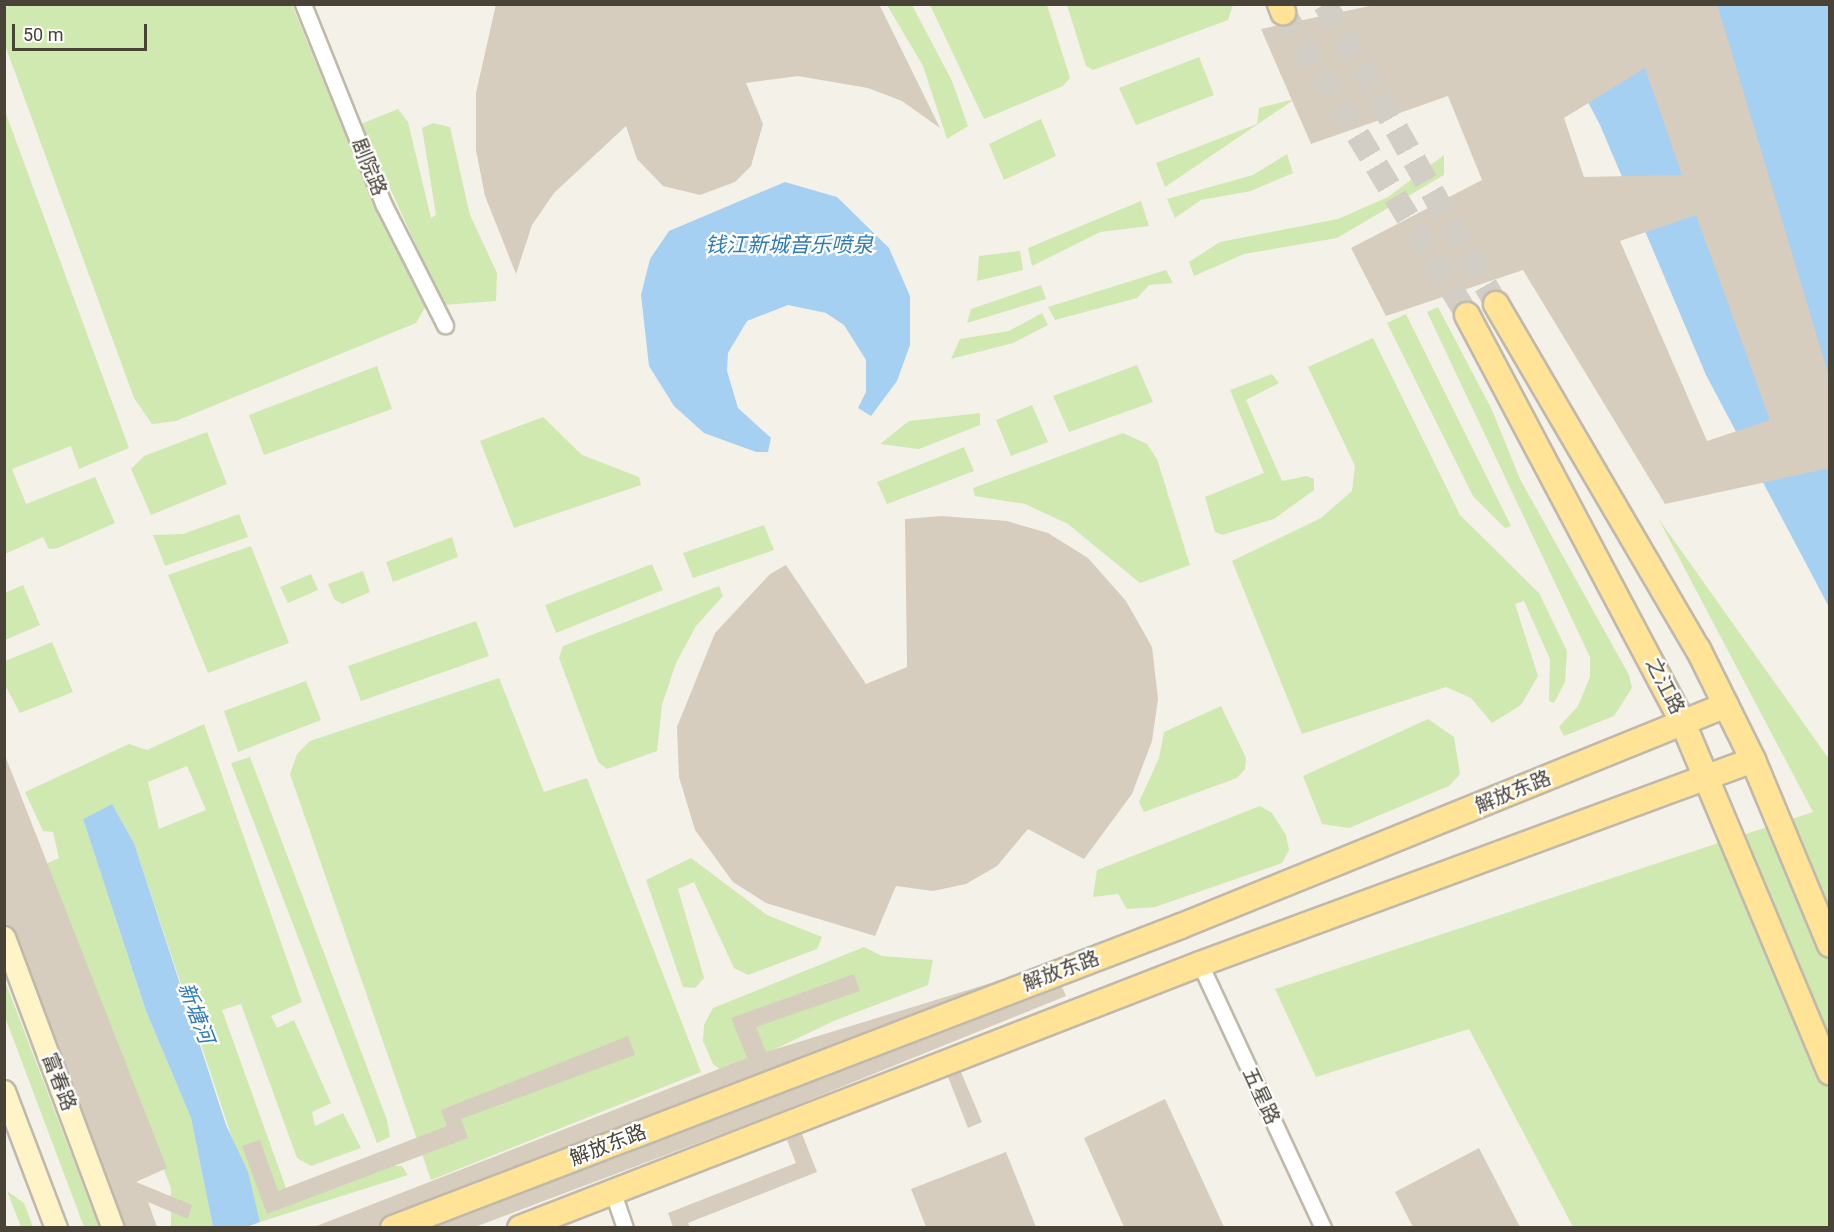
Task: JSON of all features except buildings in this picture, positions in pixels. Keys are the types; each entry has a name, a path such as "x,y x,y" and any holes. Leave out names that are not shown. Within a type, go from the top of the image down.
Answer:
{"main road":[{"path":"1496,304 1726,705 1754,760 1830,945"},
{"name":"之江路","path":"1467,315 1683,723 1830,1072"},
{"name":"解放东路","path":"393,1227 1181,926 1726,705"},
{"path":"520,1227 1200,964 1706,775 1754,760"},
{"name":"富春路","path":"4,936 113,1227"},
{"path":"4,1090 56,1227"}],"street":[{"name":"剧院路","path":"303,4 384,205 445,325"},
{"name":"五星路","path":"1200,964 1323,1227"},
{"path":"612,1190 625,1227"}],"green space":[{"path":"14,4 292,5 376,208 431,297 416,323 176,421 152,424 134,398 5,45 4,8"},
{"path":"887,5 912,5 952,81 968,126 947,139 923,66"},
{"path":"930,5 1047,5 1070,78 1063,86 984,119"},
{"path":"1067,5 1233,5 1228,20 1093,70 1086,66"},
{"path":"1199,57 1214,95 1136,125 1119,88"},
{"path":"1295,99 1165,187 1156,163 1257,124 1259,108"},
{"path":"398,109 408,122 431,218 436,215 422,128 433,123 450,127 470,215 497,273 496,301 443,305 361,124"},
{"path":"5,111 129,448 79,469 71,446 12,469 26,504 95,477 115,523 58,548 49,549 43,537 5,554"},
{"path":"1041,119 1056,156 1004,180 989,144"},
{"path":"1287,154 1293,173 1251,191 1201,200 1175,218 1167,199 1253,175"},
{"path":"1444,155 1444,175 1337,238 1244,254 1194,276 1189,262 1220,242 1338,219 1388,197"},
{"path":"1141,201 1149,226 1100,232 1032,266 1028,248"},
{"path":"1020,251 1023,270 977,281 979,256"},
{"path":"1166,270 1173,283 1149,285 1137,298 1055,320 1048,307"},
{"path":"1041,285 1046,299 967,323 971,309"},
{"path":"1438,307 1492,410 1520,479 1629,675 1632,688 1614,716 1564,736 1559,727 1578,706 1590,677 1590,657 1427,312"},
{"path":"1042,313 1048,325 1013,343 951,359 960,339 1009,331"},
{"path":"1406,314 1511,526 1505,528 1473,496 1387,323"},
{"path":"1373,338 1460,515 1539,593 1567,651 1565,682 1554,703 1549,701 1550,659 1524,601 1515,604 1538,676 1521,705 1492,723 1471,698 1446,687 1302,734 1232,561 1321,518 1352,491 1355,466 1308,367"},
{"path":"1137,365 1153,402 1069,432 1053,396"},
{"path":"377,366 392,409 264,455 249,415"},
{"path":"1272,374 1279,383 1246,400 1282,481 1307,476 1314,479 1314,490 1274,519 1222,535 1215,532 1205,497 1264,473 1230,390"},
{"path":"1032,405 1048,442 1011,456 996,420"},
{"path":"980,413 980,425 919,449 880,444 909,421"},
{"path":"543,417 582,455 639,477 641,485 514,528 480,441"},
{"path":"207,432 227,484 151,515 131,469 144,456"},
{"path":"1123,433 1147,444 1157,459 1190,565 1140,583 1068,524 1025,504 975,496 973,488"},
{"path":"964,447 974,471 887,504 877,482"},
{"path":"239,514 248,537 165,566 153,535 183,534"},
{"path":"1658,518 1829,759 1829,1227 1573,1227 1469,1029 1316,1077 1275,989 1813,812"},
{"path":"764,525 774,550 693,578 683,553"},
{"path":"452,537 458,557 393,582 386,562"},
{"path":"251,546 289,643 208,673 168,575"},
{"path":"652,564 663,590 556,633 545,605"},
{"path":"363,571 370,592 342,604 334,599 328,584"},
{"path":"311,574 318,590 288,603 280,587"},
{"path":"23,585 40,625 5,640 5,593"},
{"path":"719,586 723,596 696,626 676,663 662,705 657,751 607,769 598,762 559,658 563,646"},
{"path":"476,621 489,656 361,701 348,666"},
{"path":"52,642 73,692 20,713 5,685 5,661"},
{"path":"499,678 544,792 587,778 701,1072 431,1180 290,774 297,754 310,741"},
{"path":"306,681 321,720 238,752 224,711"},
{"path":"1221,706 1246,758 1245,769 1237,778 1144,812 1139,802 1159,758 1164,732"},
{"path":"1428,719 1454,737 1460,774 1449,786 1349,828 1322,824 1303,776"},
{"path":"204,724 302,1002 271,1016 277,1028 294,1020 331,1103 312,1112 315,1126 343,1113 361,1148 311,1166 297,1158 241,1004 222,1010 291,1202 391,1166 402,1166 408,1175 260,1222 134,843 112,804 83,819 146,1011 191,1118 213,1227 171,1227 171,1188 150,1134 32,870 59,858 53,832 43,831 25,792 129,744 147,750","holes":["187,766 206,810 159,829 148,782"]},
{"path":"250,757 387,1120 390,1137 377,1143 231,763"},
{"path":"1260,806 1272,813 1286,835 1289,850 1282,863 1155,907 1127,909 1118,894 1093,897 1097,870"},
{"path":"691,858 767,915 822,937 817,949 748,975 734,968 694,882 678,889 704,978 695,988 683,987 646,880"},
{"path":"864,947 882,956 933,960 928,985 836,1020 725,1073 713,1064 703,1041 704,1025 713,1008"},
{"path":"5,981 99,1227 84,1227 5,1017"},
{"path":"7,1191 24,1203 33,1227 21,1227"}],"water":[{"path":"1537,5 1829,5 1829,607 1706,375 1600,125"},
{"name":"钱江新城音乐喷泉","path":"785,182 837,197 889,248 910,296 910,345 897,381 871,416 858,408 866,392 866,360 844,325 826,313 788,305 747,321 728,353 727,371 738,408 771,438 768,452 756,452 704,433 674,406 649,366 641,295 650,259 669,231"},
{"path":"112,804 134,843 226,1125 248,1172 260,1222 247,1227 213,1227 191,1118 146,1011 83,819"}],"tunnel":[{"path":"1325,4 1496,304"},
{"path":"1283,12 1467,315"}],"water label":[{"name":"新塘河","path":"196,1013"}]}
